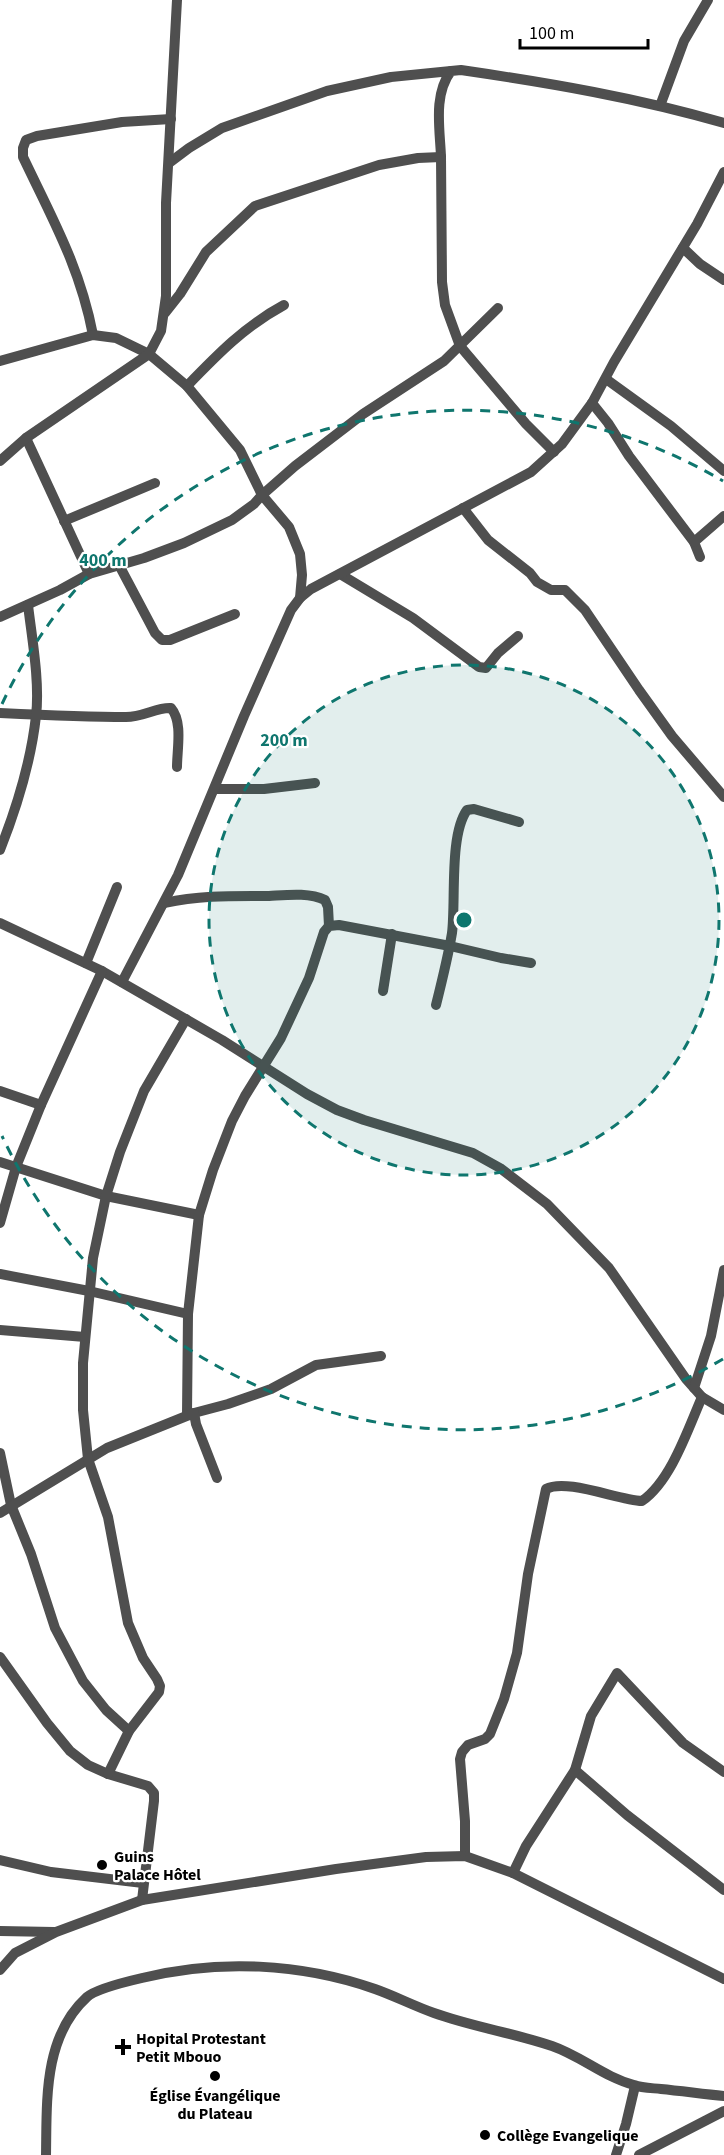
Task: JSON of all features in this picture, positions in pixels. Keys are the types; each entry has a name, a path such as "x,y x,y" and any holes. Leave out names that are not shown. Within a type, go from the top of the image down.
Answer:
{"street":[{"path":"0,461 26,438 149,354 161,331 165,313 166,203 177,0"},
{"path":"660,106 684,41 708,0"},
{"path":"169,163 222,128 327,91 392,76 461,70 544,82 660,106 724,123"},
{"path":"451,71 443,82 439,110 440,244 445,305 460,346 519,416 554,452"},
{"path":"93,335 87,303 75,267 24,157 23,148 26,140 37,136 122,122 171,119"},
{"path":"165,313 180,294 206,252 255,206 379,165 418,158 441,157"},
{"path":"122,982 165,903 291,610 311,589 531,472 554,452 592,403 638,321 683,248 724,172"},
{"path":"683,248 700,264 724,280"},
{"path":"187,386 223,348 250,325 284,305"},
{"path":"0,617 89,574 184,543 232,520 363,414 444,361 498,308"},
{"path":"0,361 93,335 116,338 149,354 187,386 240,450 262,495 289,527 300,554 302,575 300,598"},
{"path":"606,379 671,426 724,471"},
{"path":"592,403 694,543 700,557"},
{"path":"26,438 89,574"},
{"path":"64,521 155,483"},
{"path":"463,508 488,540 530,573 537,582 551,590 565,590 585,610 652,708 724,797"},
{"path":"694,543 724,516"},
{"path":"119,565 155,633 162,639 170,640 235,614"},
{"path":"340,574 414,618 479,668 486,668 498,653 518,636"},
{"path":"0,850 19,795 37,714 35,663 28,605"},
{"path":"0,713 128,717 149,714 165,707 171,708 176,714 178,725 177,767"},
{"path":"214,789 264,789 315,783"},
{"path":"436,1005 450,946 454,866 462,817 467,810 474,809 519,822"},
{"path":"86,963 117,887"},
{"path":"165,903 218,895 297,895 319,897 325,900 328,907 329,926 324,932 309,978 281,1038 232,1121 213,1170 200,1215 188,1314 191,1413 217,1479"},
{"path":"0,923 122,982 337,1110 473,1153 508,1173 554,1210 609,1268 686,1379 702,1397 724,1410"},
{"path":"329,926 392,934 469,952 531,963"},
{"path":"383,991 392,934"},
{"path":"0,1223 16,1167 41,1105 102,971"},
{"path":"108,1774 129,1731 159,1692 160,1686 143,1658 128,1623 108,1517 88,1459 83,1410 89,1291 93,1258 106,1196 120,1152 144,1091 186,1019"},
{"path":"0,1091 41,1105"},
{"path":"0,1162 106,1196 200,1215"},
{"path":"694,1388 711,1336 724,1270"},
{"path":"0,1274 89,1291 188,1314"},
{"path":"0,1330 85,1337"},
{"path":"0,1513 88,1459 137,1435 191,1413 271,1389 316,1365 381,1356"},
{"path":"465,1856 465,1821 460,1760 462,1752 468,1745 485,1739 490,1734 513,1673 528,1574 546,1489 552,1485 567,1486 642,1501 651,1495 678,1454 702,1397"},
{"path":"0,1454 11,1505 31,1554 55,1628 78,1672 106,1710 129,1731"},
{"path":"0,1657 47,1723 70,1750 88,1765 108,1774 148,1786 154,1793 142,1900"},
{"path":"513,1873 526,1846 574,1770 591,1716 616,1673 683,1743 724,1772"},
{"path":"574,1770 672,1851 724,1890"},
{"path":"0,1970 15,1953 56,1932 142,1900 336,1869 426,1857 465,1856 513,1873 724,1979"},
{"path":"0,1860 51,1872 143,1883"},
{"path":"0,1930 56,1932"},
{"path":"46,2155 51,2058 69,2019 88,1996 132,1980 201,1968 263,1966 330,1977 375,1989 434,2013 552,2046 582,2059 609,2076 635,2086 724,2096"},
{"path":"616,2155 635,2086"},
{"path":"639,2155 724,2110"}],"place":[{"name":"Guins Palace Hôtel","path":"102,1865"},
{"name":"Hopital Protestant Petit Mbouo","path":"123,2047"},
{"name":"Église Évangélique du Plateau","path":"215,2076"},
{"name":"Collège Evangelique","path":"485,2135"}]}
